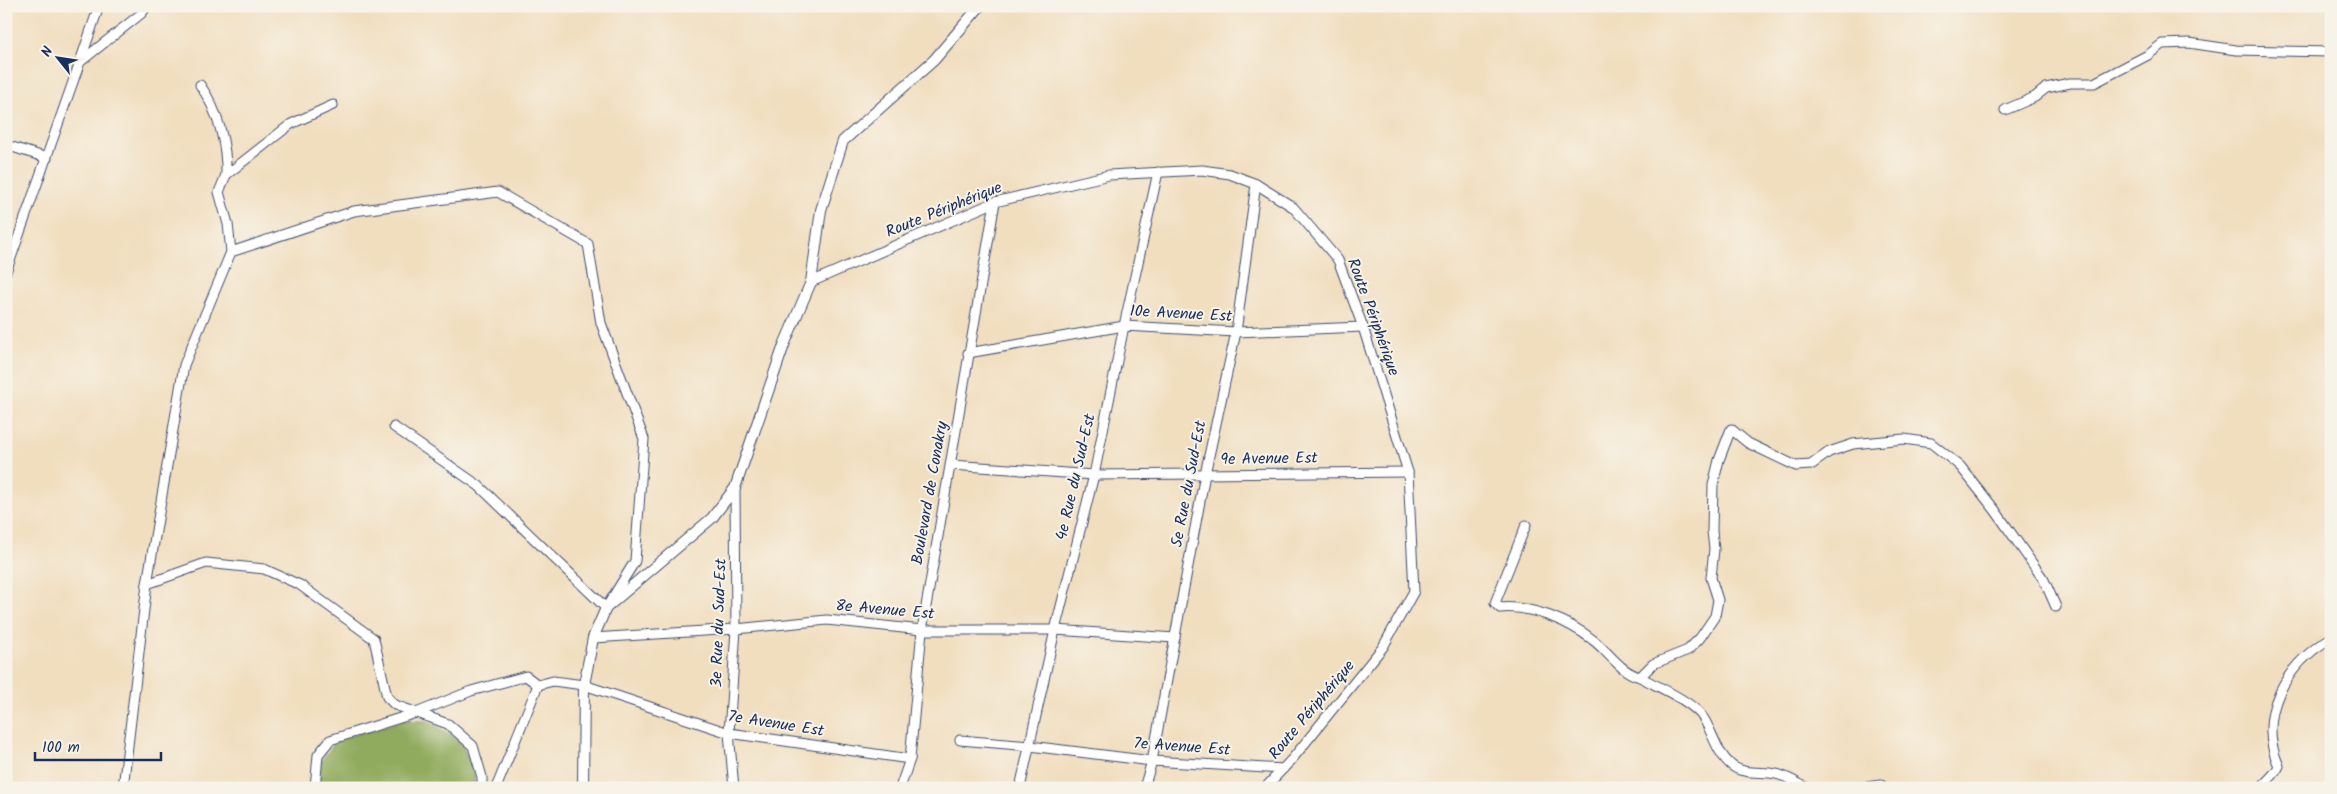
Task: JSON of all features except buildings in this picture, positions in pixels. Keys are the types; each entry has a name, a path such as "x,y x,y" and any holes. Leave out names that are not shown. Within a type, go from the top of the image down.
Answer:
{"street":[{"path":"6,272 99,6"},
{"path":"80,62 142,13 147,6"},
{"path":"606,608 712,518 735,488 784,345 811,282 821,210 843,142 934,60 980,6"},
{"path":"2005,110 2035,97 2046,88 2070,83 2094,83 2148,54 2162,44 2189,43 2236,50 2331,52"},
{"path":"123,788 147,584 184,365 232,252 228,224 219,192 226,175 224,140 205,92 200,85"},
{"path":"226,175 290,124 333,106"},
{"path":"6,145 47,158"},
{"name":"Route Périphérique","path":"811,282 995,202 1110,174 1202,170 1230,174 1256,184 1293,207 1338,260 1363,327 1408,472 1414,591 1383,647 1283,769 1265,788"},
{"name":"4e Rue du Sud-Est","path":"1020,788 1055,630 1094,475 1158,172"},
{"name":"5e Rue du Sud-Est","path":"1144,788 1152,761 1205,474 1236,332 1256,184"},
{"path":"232,252 354,211 498,192 588,244 601,323 644,439 635,560 606,608 593,638 584,686 583,788"},
{"name":"Boulevard de Conakry","path":"900,788 910,759 922,630 995,202"},
{"path":"6,247 13,255"},
{"name":"10e Avenue Est","path":"968,353 1124,326 1236,332 1363,327"},
{"path":"394,426 479,486 606,608"},
{"path":"1640,677 1653,664 1688,650 1700,638 1715,616 1718,600 1712,578 1714,549 1712,531 1713,484 1731,428 1748,443 1796,466 1812,465 1829,452 1853,444 1904,439 1931,443 1960,466 1995,510 2044,580 2056,607"},
{"name":"9e Avenue Est","path":"951,465 1094,475 1408,472"},
{"name":"3e Rue du Sud-Est","path":"734,788 729,733 736,629 735,488"},
{"path":"1526,525 1495,603 1500,608 1512,607 1538,612 1563,622 1594,640 1633,676 1640,677 1696,710 1704,720 1708,732 1722,754 1732,766 1748,772 1778,774 1807,788"},
{"path":"147,584 206,563 264,569 300,584 374,639 387,697 395,705 448,724 473,746 482,777 482,788"},
{"name":"8e Avenue Est","path":"593,638 736,629 827,620 922,630 1055,630 1175,638"},
{"path":"2261,788 2279,766 2274,756 2271,714 2276,695 2296,668 2331,638"},
{"path":"315,788 318,755 330,740 416,713 470,691 526,676 538,685 496,788"},
{"name":"7e Avenue Est","path":"538,685 554,681 584,686 729,733 910,759"},
{"name":"7e Avenue Est","path":"960,740 1030,746 1152,761 1283,769"},
{"path":"1860,788 1882,785"}],"green space":[{"path":"405,720 428,721 459,740 474,768 475,788 319,788 321,761 337,740"}]}
